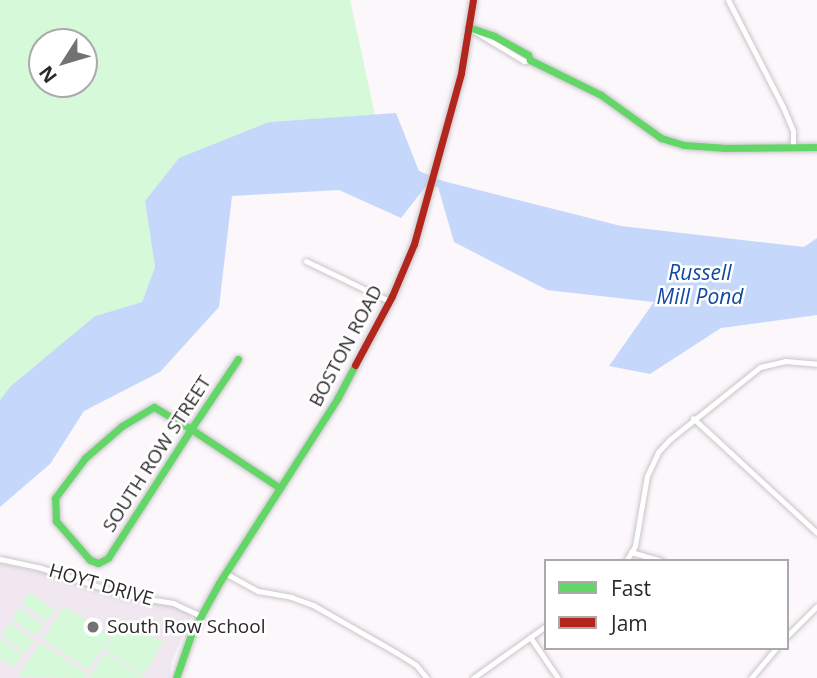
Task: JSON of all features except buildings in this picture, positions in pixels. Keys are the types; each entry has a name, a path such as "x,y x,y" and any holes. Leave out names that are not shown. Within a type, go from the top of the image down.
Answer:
{"street":[{"name":"BOSTON ROAD","path":"176,678 201,616 225,573 365,351 414,244 449,126 473,0"},
{"path":"729,0 783,107 793,131 793,148"},
{"path":"468,27 494,36 528,55 530,60 601,95 662,138 684,145 723,148 817,147"},
{"path":"306,261 389,301"},
{"name":"SOUTH ROW STREET","path":"191,429 161,410 147,409 85,458 55,498 56,521 61,531 90,560 99,562 108,558 238,359"},
{"path":"627,559 631,552 647,476 658,452 693,418 760,367 785,361 817,363"},
{"path":"693,418 817,533"},
{"path":"191,429 280,488"},
{"path":"631,552 655,559"},
{"name":"HOYT DRIVE","path":"0,559 38,567 112,591 173,603 201,616"},
{"path":"225,573 258,591 291,597 313,605 416,665 427,678"},
{"path":"789,634 817,606"},
{"path":"473,678 544,627"},
{"path":"530,637 558,678"},
{"path":"751,678 774,650"}],"shaded area":[{"name":"South Row School","path":"0,563 44,573 126,598 179,607 192,615 172,661 170,678 0,678"}],"green space":[{"path":"0,0 350,0 375,115 269,122 145,201 155,267 142,302 95,316 0,400"},
{"path":"30,592 55,610 47,622 22,603"},
{"path":"65,606 111,637 88,670 43,639"},
{"path":"20,608 44,625 36,636 12,619"},
{"path":"125,618 164,643 143,675 104,650"},
{"path":"10,623 34,641 25,653 1,635"},
{"path":"0,639 23,655 14,667 0,658"},
{"path":"40,643 88,674 85,678 18,677"},
{"path":"105,653 145,678 89,678"}],"water":[{"name":"Russell Mill Pond","path":"396,113 419,171 443,181 621,226 804,247 817,238 817,315 721,328 650,374 609,366 654,302 547,290 454,242 438,187 426,186 401,218 339,190 232,196 219,307 160,372 84,411 50,464 0,507 0,400 11,386 95,316 142,302 155,267 145,201 179,158 269,122"}],"traffic: fast":[{"path":"468,27 494,36 528,55 530,60 601,95 661,138 684,145 723,148 817,147"},
{"path":"238,359 191,429 108,558 98,563 90,560 56,521 55,498 85,458 122,426 154,407 191,429 280,488"},
{"path":"176,678 192,632 219,583 337,399 355,365"}],"traffic: jam":[{"path":"355,365 392,296 414,244 461,73 473,0"}],"place":[{"name":"South Row School","path":"93,627"}]}
